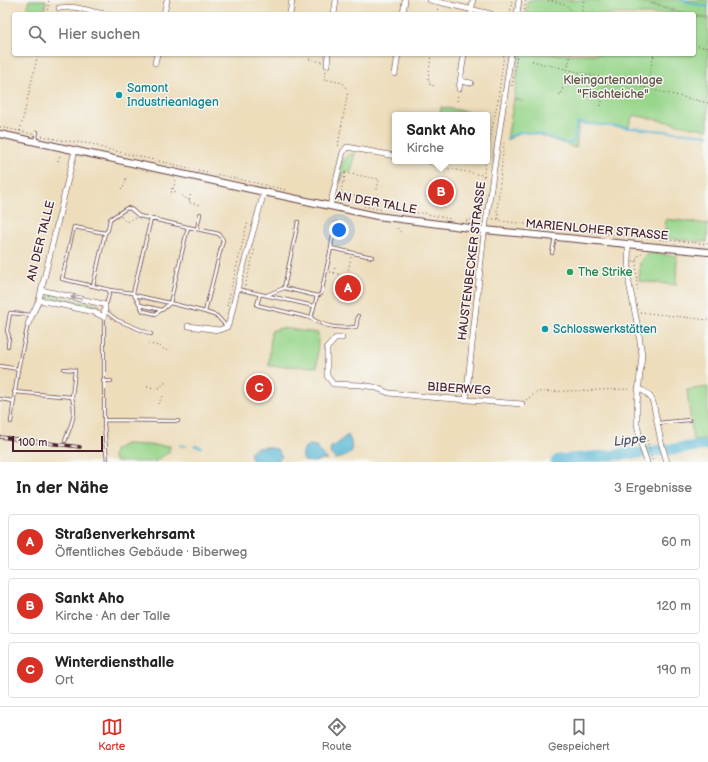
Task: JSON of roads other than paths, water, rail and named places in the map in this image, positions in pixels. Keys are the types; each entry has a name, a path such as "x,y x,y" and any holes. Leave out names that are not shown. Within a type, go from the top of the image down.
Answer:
{"street":[{"path":"164,12 167,0"},
{"path":"290,12 292,0"},
{"path":"334,12 336,0"},
{"path":"403,12 405,0"},
{"path":"430,0 471,12 473,0"},
{"path":"517,12 519,0"},
{"path":"59,8 70,6 97,12"},
{"path":"155,63 157,56"},
{"path":"327,64 328,56"},
{"path":"395,74 398,56"},
{"path":"459,89 464,56"},
{"name":"HAUSTENBECKER STRASSE","path":"466,400 485,230 511,56"},
{"path":"460,81 471,83"},
{"name":"AN DER TALLE","path":"0,134 378,216 485,230"},
{"path":"330,206 343,152 347,147 392,155"},
{"name":"AN DER TALLE","path":"28,324 39,300 75,150"},
{"path":"188,326 219,330 227,327 264,192"},
{"name":"MARIENLOHER STRASSE","path":"485,230 708,252"},
{"path":"628,244 629,283 636,313 642,355 638,389 637,424 646,460"},
{"name":"AN DER TALLE","path":"41,290 103,304 105,309"},
{"name":"AN DER TALLE","path":"39,300 94,312 104,317"},
{"path":"104,317 105,309"},
{"name":"BIBERWEG","path":"342,338 336,338 327,348 327,376 333,384 374,387 389,393 522,404"},
{"path":"638,389 643,390 650,396 653,402 667,462"}],"lane":[{"path":"35,142 37,133"},
{"path":"93,286 105,233 108,230 110,219 127,208 131,209 139,216 219,234 223,240 205,312"},
{"path":"197,229 200,214"},
{"path":"151,219 134,294 143,311 156,314 170,304 188,227"},
{"path":"284,288 298,222"},
{"path":"311,318 317,296 321,294 336,223"},
{"path":"105,233 74,227 62,279 134,294 205,312 217,316 227,327"},
{"path":"552,253 555,237"},
{"path":"331,248 372,257"},
{"path":"267,296 284,288 317,296"},
{"path":"237,289 314,306"},
{"path":"110,290 105,309 112,316 151,334"},
{"path":"260,294 257,305 311,318 318,323 344,329 356,327 358,316"},
{"path":"140,305 162,310"},
{"path":"8,346 9,336 7,331 10,313 32,315"},
{"path":"104,317 103,381 106,462"},
{"path":"11,422 14,392 28,324"},
{"path":"0,366 18,369"},
{"path":"64,369 75,370 72,397 74,404 74,417 65,441"},
{"path":"103,381 111,381"},
{"path":"14,392 72,397"},
{"path":"0,399 13,401"},
{"path":"104,420 178,421"},
{"path":"657,423 690,420"}],"water":[{"path":"348,435 351,441 352,451 340,458 335,459 330,453 331,447"},
{"path":"310,445 317,446 317,449 327,459 313,462 304,461 302,455 305,447"},
{"path":"266,447 277,449 282,457 279,460 272,461 252,460 250,452 256,448"}],"waterway":[{"path":"681,0 708,7"},
{"path":"507,138 521,132 539,134 568,144 574,141 577,123 708,135"},
{"path":"180,445 186,446"},
{"name":"Lippe","path":"556,462 558,460 708,445"},
{"path":"195,446 201,447"}],"railway":[{"path":"0,437 80,447"}],"place":[{"name":"Samont Industrieanlagen","path":"119,95"},
{"name":"Sankt Aho","path":"441,192"},
{"name":"The Strike","path":"570,272"},
{"name":"Straßenverkehrsamt","path":"348,288"},
{"name":"Schlosswerkstätten","path":"545,329"},
{"name":"Winterdiensthalle","path":"259,388"}],"park label":[{"name":"Kleingartenanlage \"Fischteiche\"","path":"613,87"}]}
